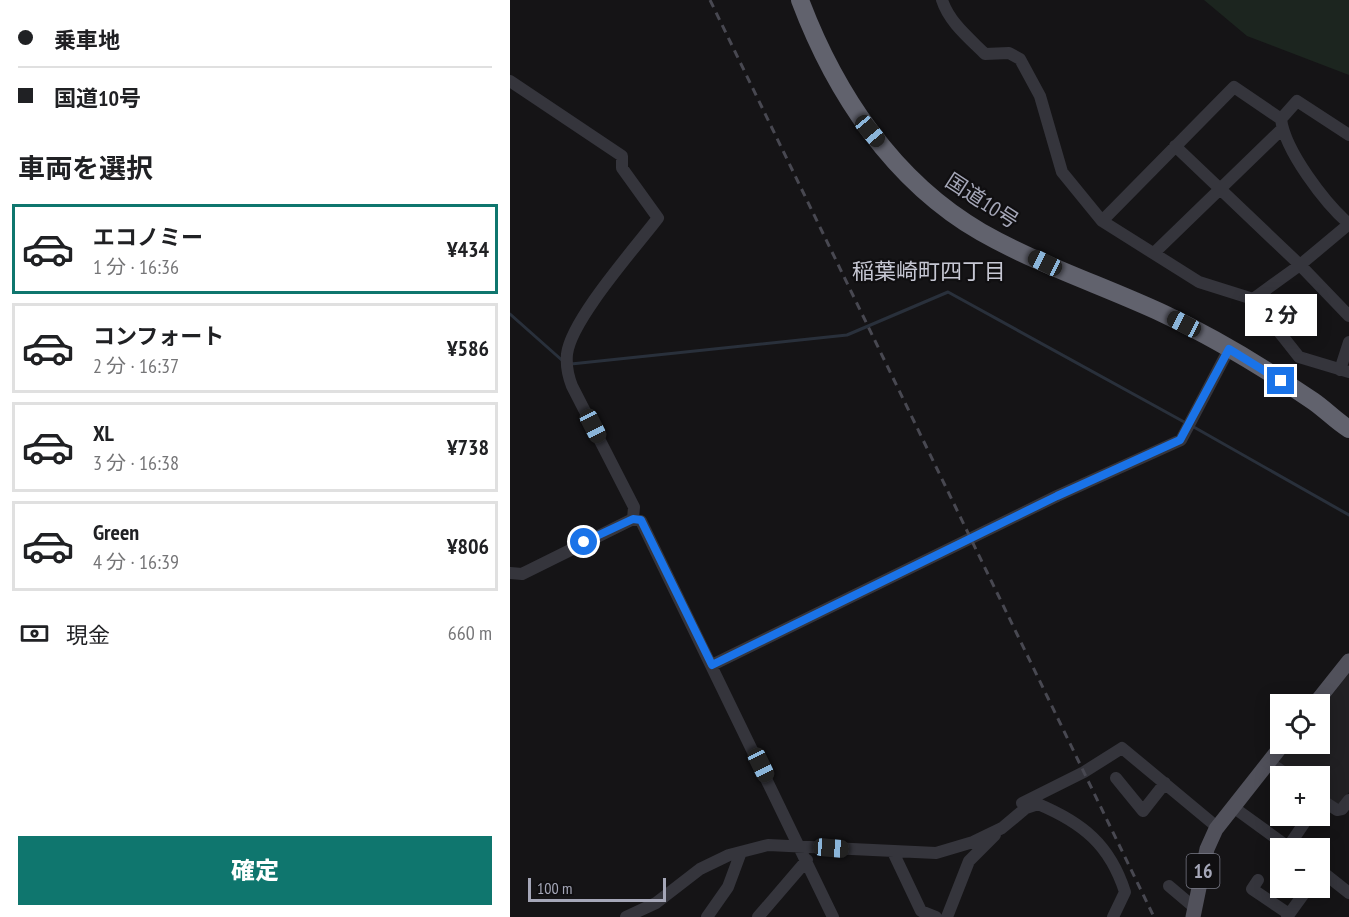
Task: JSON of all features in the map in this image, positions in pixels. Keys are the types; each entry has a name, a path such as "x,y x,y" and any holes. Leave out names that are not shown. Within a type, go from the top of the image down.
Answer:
{"highway":[{"name":"国道10号","path":"800,0 818,47 858,116 922,189 981,232 1045,263 1165,314 1229,349 1315,402 1349,429"},
{"name":"国道10号","path":"1315,402 1337,409 1349,416"}],"main road":[{"path":"1323,694 1348,664"},
{"name":"16","path":"1194,913 1207,849 1217,827 1275,754"}],"street":[{"path":"942,0 945,11 985,54 1009,53 1020,59 1040,96 1062,172 1102,221 1155,252 1199,282 1253,299 1299,357 1345,371 1349,342"},
{"path":"510,81 622,156 622,168 657,218 585,315 571,339 567,363 572,386 634,507 633,519"},
{"path":"1102,221 1234,87 1282,124 1302,168 1349,224 1300,265 1253,299"},
{"path":"1155,252 1282,124 1297,101 1349,135"},
{"path":"1175,146 1300,265 1349,316"},
{"path":"712,665 1057,496 1180,440 1229,349"},
{"path":"510,573 522,574 633,519 641,520 801,845 833,917"},
{"path":"982,837 1018,805 1084,772 1122,748 1217,827"},
{"path":"1269,762 1275,766"},
{"path":"1116,778 1143,811 1164,783"},
{"path":"1330,806 1337,810 1342,809 1349,800"},
{"path":"947,917 969,861 1026,808 1038,804 1092,835 1113,861 1125,892 1113,917"},
{"path":"1233,807 1275,838"},
{"path":"626,917 646,913 700,869 741,852 768,845 936,853 1002,828"},
{"path":"707,917 728,887 741,852"},
{"path":"893,852 921,911 936,917"},
{"path":"758,917 807,860"},
{"path":"1330,878 1349,893"},
{"path":"1258,880 1252,889 1288,916 1301,898"},
{"path":"1169,886 1194,913"}],"shaded area":[{"path":"1204,0 1349,0 1349,75 1247,36"},
{"path":"1349,673 1349,792 1340,805 1330,800 1330,766 1281,766 1279,761 1285,754 1330,754 1330,697"}],"waterway":[{"path":"571,364 847,335 948,292 1186,423"},
{"path":"510,314 564,362"},
{"path":"1192,426 1349,515"}],"railway":[{"path":"710,0 1154,917"}],"district":[{"name":"稲葉崎町四丁目","path":"929,271"}],"route":[{"path":"584,542 633,519 641,520 712,665 1057,496 1180,440 1229,349 1281,381"}]}
